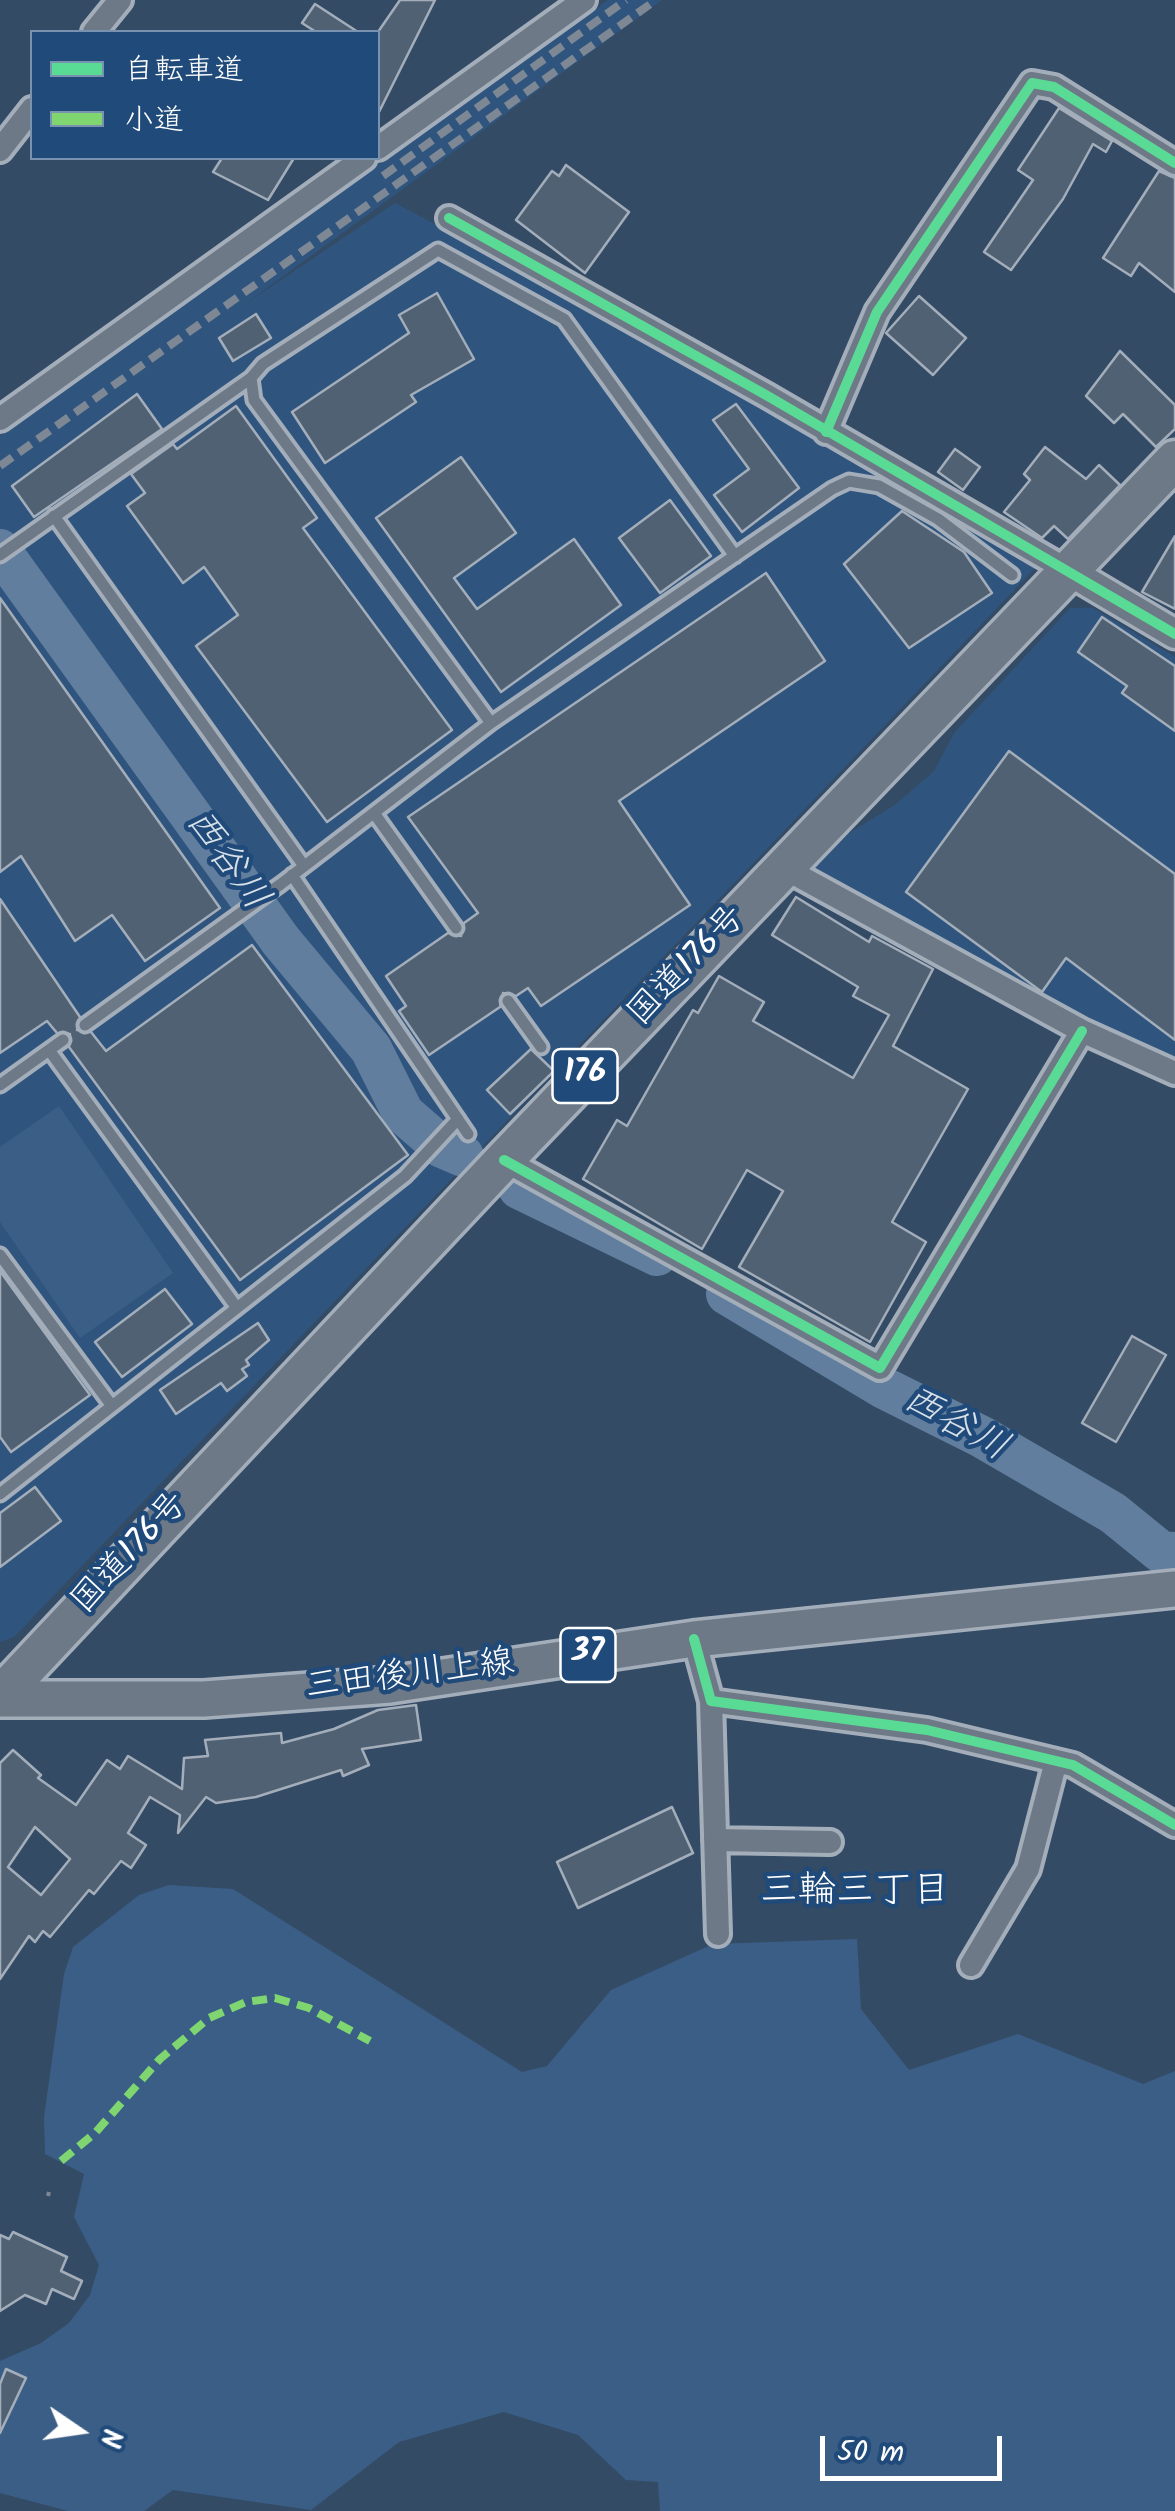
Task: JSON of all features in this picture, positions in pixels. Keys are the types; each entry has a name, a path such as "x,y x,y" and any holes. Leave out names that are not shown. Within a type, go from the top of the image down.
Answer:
{"highway":[{"name":"国道176号","path":"0,1698 504,1160 982,666 1067,570 1175,460"}],"main road":[{"name":"三田後川上線","path":"0,1698 204,1699 390,1685 694,1640 1175,1590"}],"street":[{"path":"96,30 120,0"},
{"path":"380,147 584,0"},
{"path":"826,432 877,312 1032,83 1054,87 1175,162"},
{"path":"0,150 30,112"},
{"path":"0,419 361,160"},
{"path":"450,218 1175,634"},
{"path":"786,868 1082,1031 1175,1073"},
{"path":"504,1160 880,1368 1082,1031"},
{"path":"694,1640 711,1701 718,1934"},
{"path":"711,1701 926,1730 1074,1765 1175,1825"},
{"path":"971,1966 1028,1869 1056,1761"},
{"path":"715,1840 830,1842"}],"lane":[{"path":"0,555 251,378 263,364 438,250 564,320 735,556"},
{"path":"251,378 254,400 491,723"},
{"path":"85,1025 280,884 491,723 850,481 879,486 894,494 938,520 1012,576"},
{"path":"54,516 304,866"},
{"path":"374,813 456,928"},
{"path":"292,875 468,1134"},
{"path":"508,1001 541,1046"},
{"path":"0,1085 63,1040"},
{"path":"49,1050 237,1308"},
{"path":"0,1494 405,1176 458,1119"},
{"path":"0,1254 112,1406"}],"shaded area":[{"path":"608,0 662,0 241,307 395,203 596,309 1036,567 14,1637 0,1642 0,435"},
{"path":"1070,608 1093,608 1175,657 1175,1059 1092,1023 811,871 848,834 896,804 934,771 954,733"},
{"path":"59,1106 173,1273 80,1338 0,1222 0,1147"},
{"path":"169,1885 233,1889 522,2072 547,2066 611,1990 713,1944 857,1939 861,2009 909,2070 1018,2034 1143,2084 1175,2071 1175,2511 660,2511 658,2482 626,2480 578,2435 504,2412 399,2442 311,2510 173,2490 144,2511 68,2511 0,2493 0,2361 41,2343 69,2323 90,2295 99,2265 74,2217 84,2174 45,2154 44,2117 64,1974 73,1947 139,1895"}],"building":[{"path":"400,0 435,0 380,110 380,30"},
{"path":"315,4 355,30 313,30 302,23"},
{"path":"1059,108 1112,141 1106,152 1093,144 1063,199 1011,270 984,252 1033,180 1018,170"},
{"path":"221,160 293,160 268,200 213,172"},
{"path":"566,165 629,212 585,273 516,220 552,171 559,176"},
{"path":"1159,171 1175,178 1175,292 1139,263 1131,276 1103,258"},
{"path":"437,293 474,359 411,395 416,402 325,463 292,412 409,333 399,315"},
{"path":"919,296 966,338 933,375 886,333"},
{"path":"256,314 271,338 233,361 219,338"},
{"path":"1120,351 1175,405 1175,429 1156,447 1123,414 1114,423 1086,396"},
{"path":"137,394 162,429 34,517 12,486"},
{"path":"736,404 799,488 742,532 714,495 749,469 713,420"},
{"path":"236,406 317,518 303,528 452,730 327,822 196,646 238,615 204,567 183,583 127,506 145,493 131,474 173,444 177,449"},
{"path":"1045,447 1086,479 1099,465 1120,485 1068,539 1054,526 1042,538 1004,512 1030,480 1024,474"},
{"path":"955,449 980,467 963,490 938,472"},
{"path":"461,457 516,533 454,578 477,609 574,539 621,605 501,692 376,518"},
{"path":"670,500 711,556 660,593 619,538"},
{"path":"902,511 964,552 992,593 909,648 844,564"},
{"path":"1175,536 1175,609 1142,592"},
{"path":"766,573 825,661 619,801 690,905 541,1006 528,988 516,996 503,993 500,1007 429,1055 399,1011 406,1006 386,976 448,933 461,936 464,923 478,913 408,817"},
{"path":"0,598 220,908 145,961 112,915 75,941 21,856 0,872"},
{"path":"1102,617 1175,666 1175,731 1122,693 1127,686 1078,652"},
{"path":"1009,751 1175,874 1175,1040 1066,958 1042,992 906,892"},
{"path":"796,897 869,942 872,936 933,969 893,1046 968,1089 892,1222 926,1242 870,1342 739,1267 783,1191 747,1170 702,1249 583,1179 617,1120 627,1126 693,1010 698,1013 719,976 764,1002 753,1021 853,1078 889,1015 853,996 858,987 772,935"},
{"path":"0,899 80,1017 77,1030 91,1032 106,1051 252,945 408,1155 240,1280 69,1047 70,1034 57,1033 47,1021 0,1053"},
{"path":"531,1049 554,1071 510,1114 487,1090"},
{"path":"0,1271 90,1395 11,1452 0,1437"},
{"path":"165,1289 192,1324 122,1377 95,1342"},
{"path":"258,1323 269,1340 246,1360 249,1365 242,1369 247,1376 227,1391 221,1383 176,1414 160,1390"},
{"path":"1132,1336 1166,1355 1116,1442 1082,1423"},
{"path":"35,1487 61,1521 0,1567 0,1513"},
{"path":"416,1705 421,1740 362,1749 369,1765 343,1776 341,1770 256,1797 216,1803 206,1797 178,1833 180,1815 150,1797 128,1833 146,1845 131,1868 121,1861 94,1894 89,1890 50,1937 43,1931 35,1942 29,1936 0,1979 0,1763 13,1750 41,1775 38,1778 76,1805 107,1760 120,1769 128,1756 182,1789 184,1758 208,1756 205,1740 281,1733 282,1743 334,1729 378,1710","holes":["35,1827 70,1859 41,1895 8,1867"]},
{"path":"672,1807 693,1853 578,1908 557,1862"},
{"path":"13,2232 67,2257 61,2271 82,2281 74,2299 52,2289 46,2304 25,2295 0,2311 0,2235 9,2239"},
{"path":"6,2369 26,2378 0,2433 0,2384"}],"waterway":[{"name":"西谷川","path":"0,550 281,941 371,1049 403,1113 442,1147 463,1156"},
{"name":"西谷川","path":"519,1188 657,1255"},
{"name":"西谷川","path":"727,1294 884,1388 982,1437 1113,1513 1161,1552 1175,1553"}],"railway":[{"path":"383,176 626,0"},
{"path":"0,466 656,0"}],"marked path":[{"path":"61,2161 95,2133 160,2059 209,2018 246,2002 275,1998 309,2008 370,2041"}],"cycle path":[{"path":"826,432 877,312 1032,83 1054,87 1175,163"},
{"path":"449,218 766,395 1175,634"},
{"path":"504,1160 880,1368 1082,1031"},
{"path":"694,1639 711,1701 927,1730 1073,1765 1175,1825"}],"district":[{"name":"三輪三丁目","path":"855,1895"}]}
